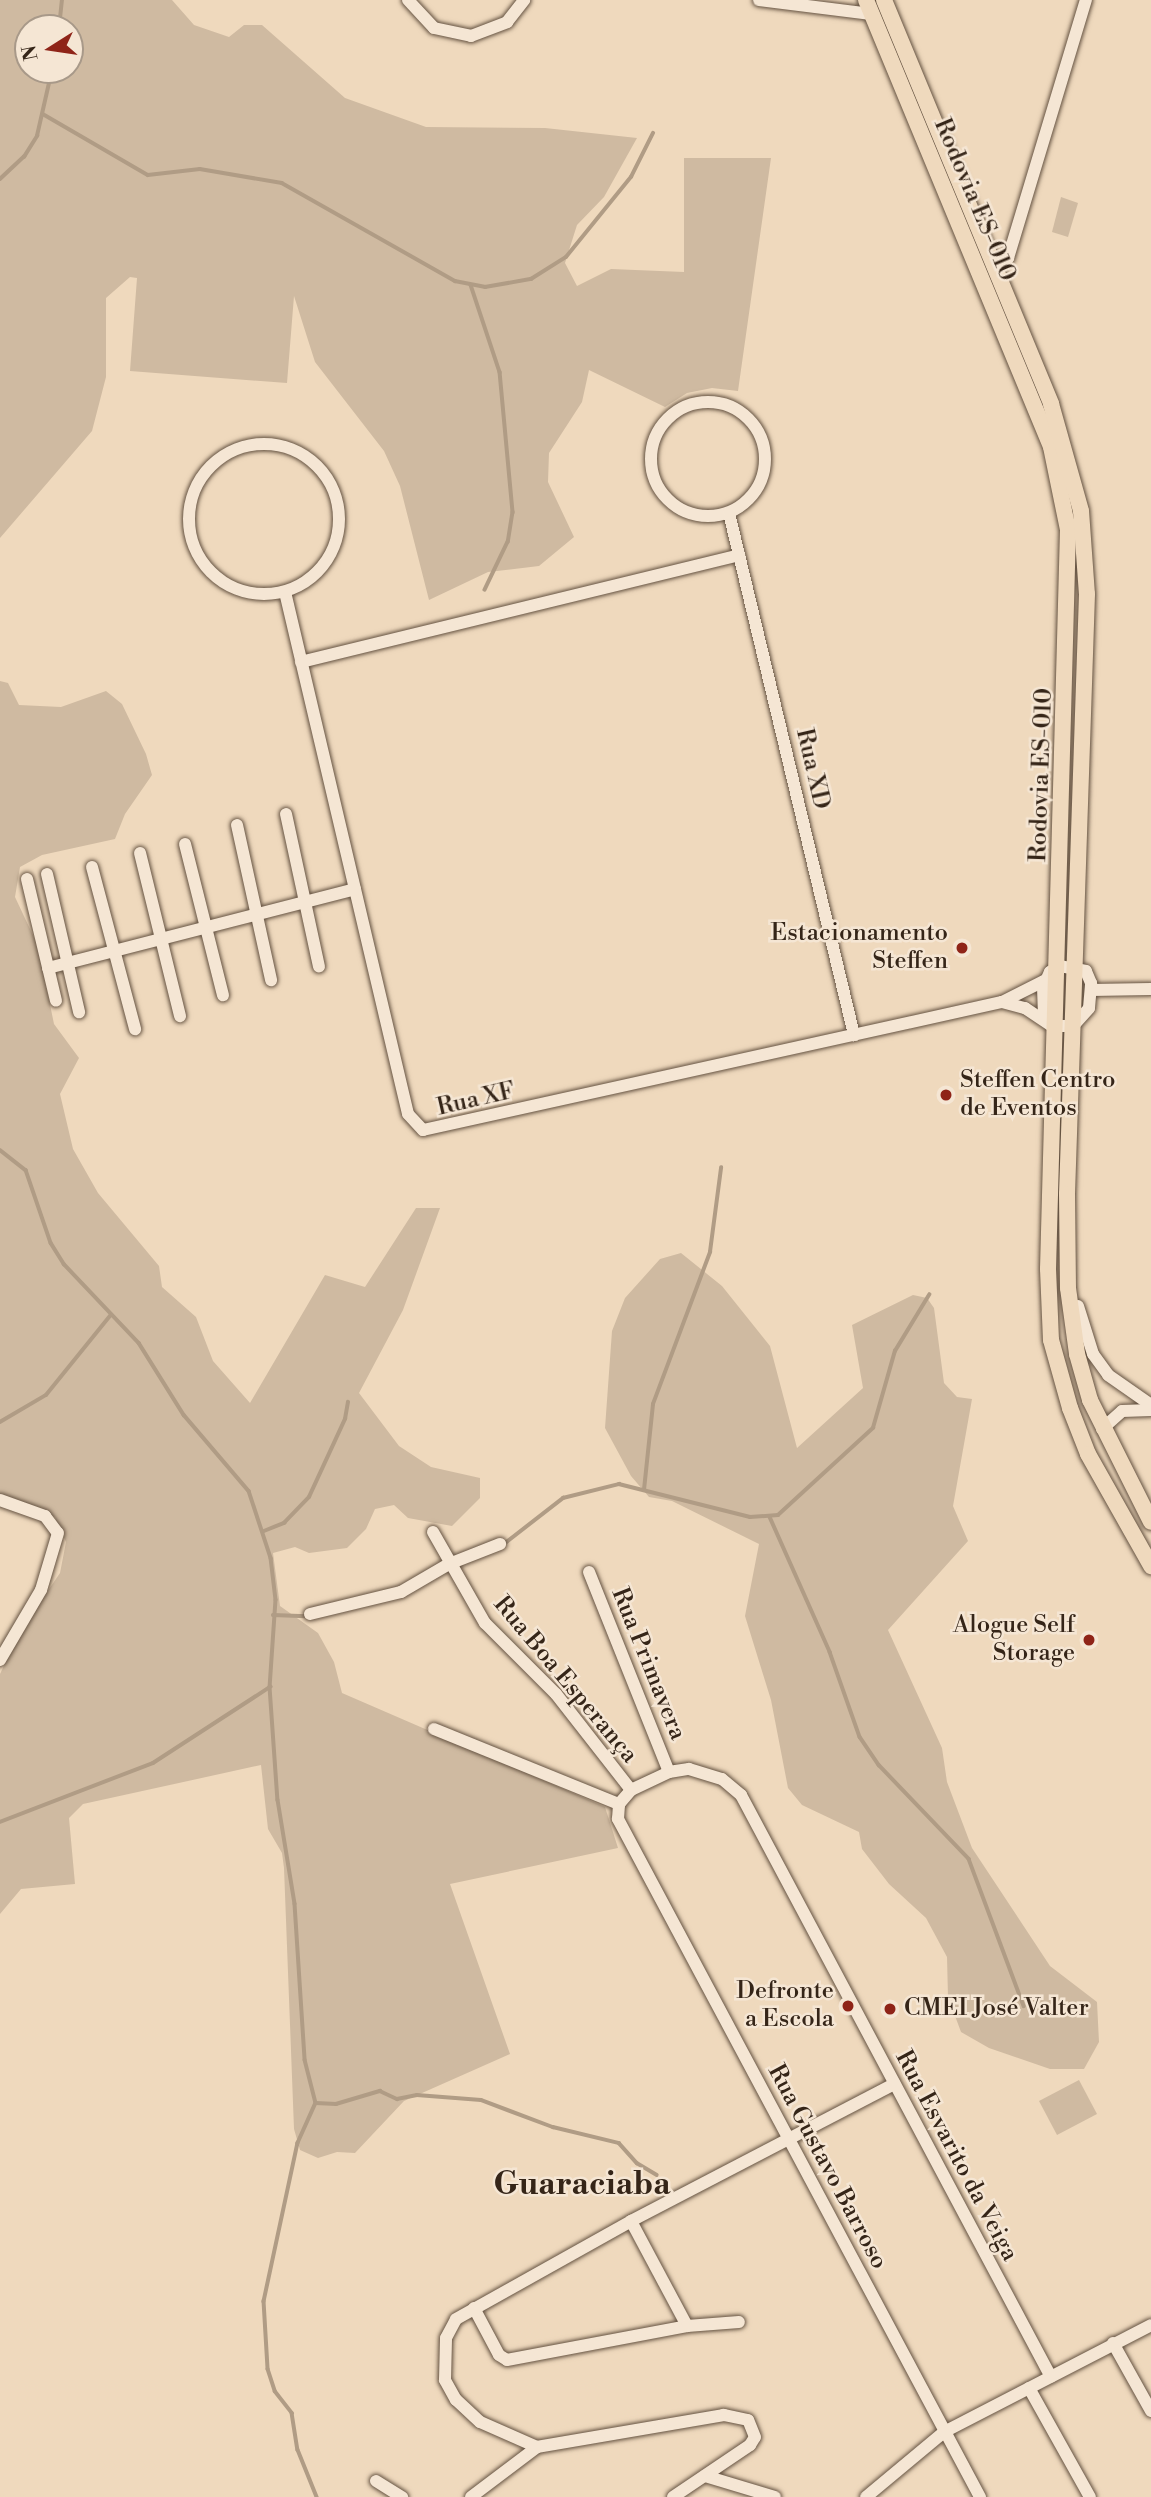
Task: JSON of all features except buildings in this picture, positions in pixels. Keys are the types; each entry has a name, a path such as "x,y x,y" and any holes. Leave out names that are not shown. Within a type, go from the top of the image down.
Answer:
{"main road":[{"name":"Rodovia ES-010","path":"884,0 1068,453 1085,536 1087,594 1068,966 1058,1024 1049,1313 1058,1371 1088,1454 1151,1566"},
{"name":"Rodovia ES-010","path":"869,7 1051,447 1066,518 1071,567 1068,966"},
{"name":"Rodovia ES-010","path":"1058,1024 1071,1318 1080,1365 1102,1429 1151,1522"},
{"path":"1088,1454 1102,1429"}],"street":[{"path":"408,0 434,28 471,36 507,22 524,0"},
{"path":"759,0 869,7"},
{"path":"996,271 1008,258 1086,0"},
{"path":"713,401 737,409 756,426 765,450 763,476 750,498 729,513 704,517 679,509 660,491 651,467 653,441 666,419 687,405 713,401"},
{"path":"274,444 294,449 311,460 335,493 339,513 331,553 312,577 285,592 264,595 235,588 209,571 197,554 189,514 193,494 202,475 233,449 274,444"},
{"name":"Rua XD","path":"729,513 854,1035"},
{"path":"301,662 739,555"},
{"name":"Rua XF","path":"285,592 408,1114 423,1130 1002,1002 1068,966"},
{"path":"286,814 319,965"},
{"path":"237,825 271,980"},
{"path":"185,844 223,995"},
{"path":"139,853 180,1016"},
{"path":"92,867 135,1029"},
{"path":"47,874 79,1012"},
{"path":"27,879 56,1001"},
{"path":"48,968 355,889"},
{"path":"1002,1002 1058,1024 1085,1016 1091,990 1089,976 1068,966"},
{"path":"1044,981 1058,1024"},
{"path":"1091,990 1151,989"},
{"path":"1067,1194 1075,1209 1079,1317 1093,1354 1108,1376 1151,1408"},
{"path":"1102,1429 1122,1411 1151,1408"},
{"path":"0,1500 45,1516 58,1533 41,1590 0,1661"},
{"name":"Rua Boa Esperança","path":"433,1532 468,1597 503,1643 556,1694 631,1790"},
{"path":"310,1614 401,1592 449,1564 500,1544"},
{"name":"Rua Primavera","path":"589,1572 669,1772"},
{"path":"434,1729 619,1804"},
{"name":"Rua Esvarito da Veiga","path":"619,1804 631,1790 669,1772 702,1771 741,1795 1051,2377"},
{"name":"Rua Gustavo Barroso","path":"619,1804 618,1819 980,2497"},
{"path":"537,2447 480,2422 456,2400 445,2380 446,2338 456,2319 631,2221 894,2084"},
{"path":"631,2221 687,2326"},
{"path":"474,2308 499,2355 507,2360 687,2326 739,2322"},
{"path":"866,2497 944,2432 1151,2325"},
{"path":"1113,2343 1151,2412"},
{"path":"1029,2388 1090,2497"},
{"path":"471,2497 537,2447 740,2415 754,2429 750,2445 673,2497"},
{"path":"705,2476 775,2497"},
{"path":"376,2481 402,2497"}],"shaded area":[{"path":"0,0 172,0 194,25 229,37 244,25 262,25 345,98 426,127 545,128 637,138 604,197 577,225 565,263 577,286 611,269 684,272 684,158 771,158 738,391 712,388 687,393 665,407 589,370 582,402 549,453 548,482 574,537 539,566 488,572 429,600 400,486 384,451 315,362 294,296 287,383 130,371 137,278 130,277 106,298 106,377 92,431 0,538"},
{"path":"1061,197 1078,203 1068,237 1052,232"},
{"path":"0,681 8,683 19,705 61,707 106,691 122,704 146,754 152,775 125,814 115,839 42,855 20,867 15,897 38,946 54,1024 79,1058 60,1094 73,1149 98,1193 159,1266 162,1287 196,1317 213,1361 250,1403 325,1275 365,1287 416,1208 440,1208 403,1310 359,1393 399,1446 431,1467 480,1478 480,1498 452,1526 408,1518 394,1505 375,1509 366,1529 347,1548 309,1553 295,1547 273,1553 280,1606 318,1633 334,1662 342,1693 605,1807 618,1848 450,1884 510,2054 404,2101 355,2153 337,2152 318,2158 300,2150 294,2129 284,1868 282,1853 268,1829 261,1765 83,1804 69,1818 75,1884 21,1889 0,1914 0,1674 20,1632 60,1573 66,1542 55,1517 0,1495"},
{"path":"681,1253 722,1286 770,1346 797,1448 863,1388 852,1325 913,1295 927,1298 934,1308 944,1383 957,1397 972,1399 953,1506 968,1541 888,1630 942,1748 947,1782 972,1848 1050,1966 1097,2002 1099,2042 1084,2069 1050,2069 989,2048 961,2032 948,1997 947,1957 926,1918 889,1884 862,1849 859,1832 802,1805 788,1788 771,1700 745,1616 759,1544 672,1501 649,1497 631,1476 605,1428 612,1331 625,1298 660,1259"},
{"path":"1079,2080 1097,2114 1057,2135 1039,2101"}],"waterway":[{"path":"60,14 62,0"},
{"path":"0,179 24,157 37,136 49,84"},
{"path":"43,114 148,175 200,169 282,183 455,281 485,287 531,279 566,257 631,177 653,133"},
{"path":"471,285 500,372 513,512 508,542 485,590"},
{"path":"0,1150 26,1170 51,1243 64,1264 139,1343 184,1415 249,1491 271,1558 276,1600 270,1687 278,1800 295,1904 305,2060 316,2103 298,2143 264,2301 268,2369 275,2391 292,2413 298,2450 317,2497"},
{"path":"644,1490 653,1404 710,1252 721,1168"},
{"path":"504,1544 563,1498 619,1484 750,1517 778,1515 873,1428 895,1351 929,1295"},
{"path":"0,1422 46,1395 110,1316"},
{"path":"264,1531 284,1523 309,1497 345,1419 348,1402"},
{"path":"770,1517 830,1652 860,1737 879,1765 969,1859 1024,2006"},
{"path":"273,1615 306,1616"},
{"path":"0,1822 153,1763 270,1687"},
{"path":"316,2103 336,2104 380,2091 397,2099 417,2095 481,2100 553,2127 619,2143 637,2163 657,2175"}],"place":[{"name":"Estacionamento Steffen","path":"962,948"},
{"name":"Steffen Centro de Eventos","path":"946,1095"},
{"name":"Alogue Self Storage","path":"1089,1640"},
{"name":"Defronte a Escola","path":"848,2006"},
{"name":"CMEI José Valter","path":"890,2009"}],"district":[{"name":"Guaraciaba","path":"582,2184"}]}
